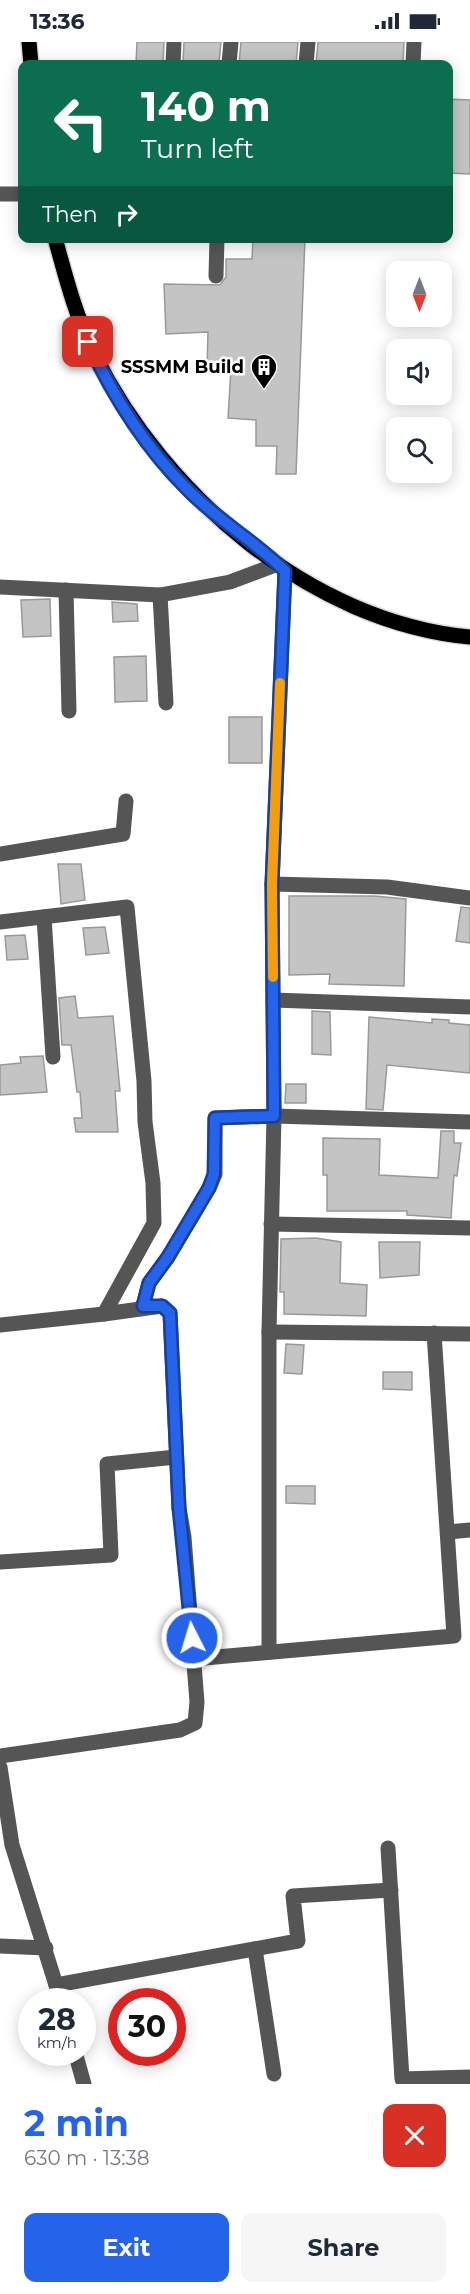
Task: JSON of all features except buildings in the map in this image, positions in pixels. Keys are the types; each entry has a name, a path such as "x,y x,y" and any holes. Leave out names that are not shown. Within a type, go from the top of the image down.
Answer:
{"main road":[{"path":"29,42 31,60"},
{"path":"56,243 72,304 110,384 135,424 187,490 282,567 326,594 381,618 428,632 470,637"}],"street":[{"path":"173,60 174,42"},
{"path":"229,60 231,42"},
{"path":"306,60 308,42"},
{"path":"413,60 414,42"},
{"path":"0,195 18,194"},
{"path":"216,276 217,243"},
{"path":"0,587 160,595 230,582 282,567 272,884 274,1116 269,1332 270,1652"},
{"path":"66,590 69,711"},
{"path":"160,595 166,704"},
{"path":"0,854 123,834 126,801"},
{"path":"272,884 387,887 470,898"},
{"path":"0,922 127,907 154,1223 104,1314"},
{"path":"44,917 53,1057"},
{"path":"273,1000 470,1007"},
{"path":"143,1306 149,1283 168,1257 209,1188 214,1174 215,1118 274,1116 470,1122"},
{"path":"272,1224 470,1228"},
{"path":"0,1325 104,1314 143,1306 162,1306 170,1313 176,1457 196,1702 195,1723 180,1730 0,1756"},
{"path":"269,1332 470,1334"},
{"path":"193,1659 454,1636 434,1333"},
{"path":"0,1562 111,1555 107,1464 176,1457"},
{"path":"448,1532 470,1530"},
{"path":"0,1767 12,1845 46,1947 57,1988"},
{"path":"388,1848 402,2079 470,2077"},
{"path":"56,1985 298,1941 293,1896 391,1890"},
{"path":"0,1946 46,1947"},
{"path":"255,1949 274,2074"},
{"path":"77,2066 79,2081"}],"slow traffic":[{"path":"273,977 272,884 280,683"}],"place":[{"name":"SSSMM Build","path":"264,390"}],"route":[{"path":"88,342 135,424 187,490 285,571 272,884 274,1116 215,1118 214,1174 209,1188 168,1257 149,1283 143,1306 162,1306 170,1313 179,1508 184,1537 192,1638"}]}
